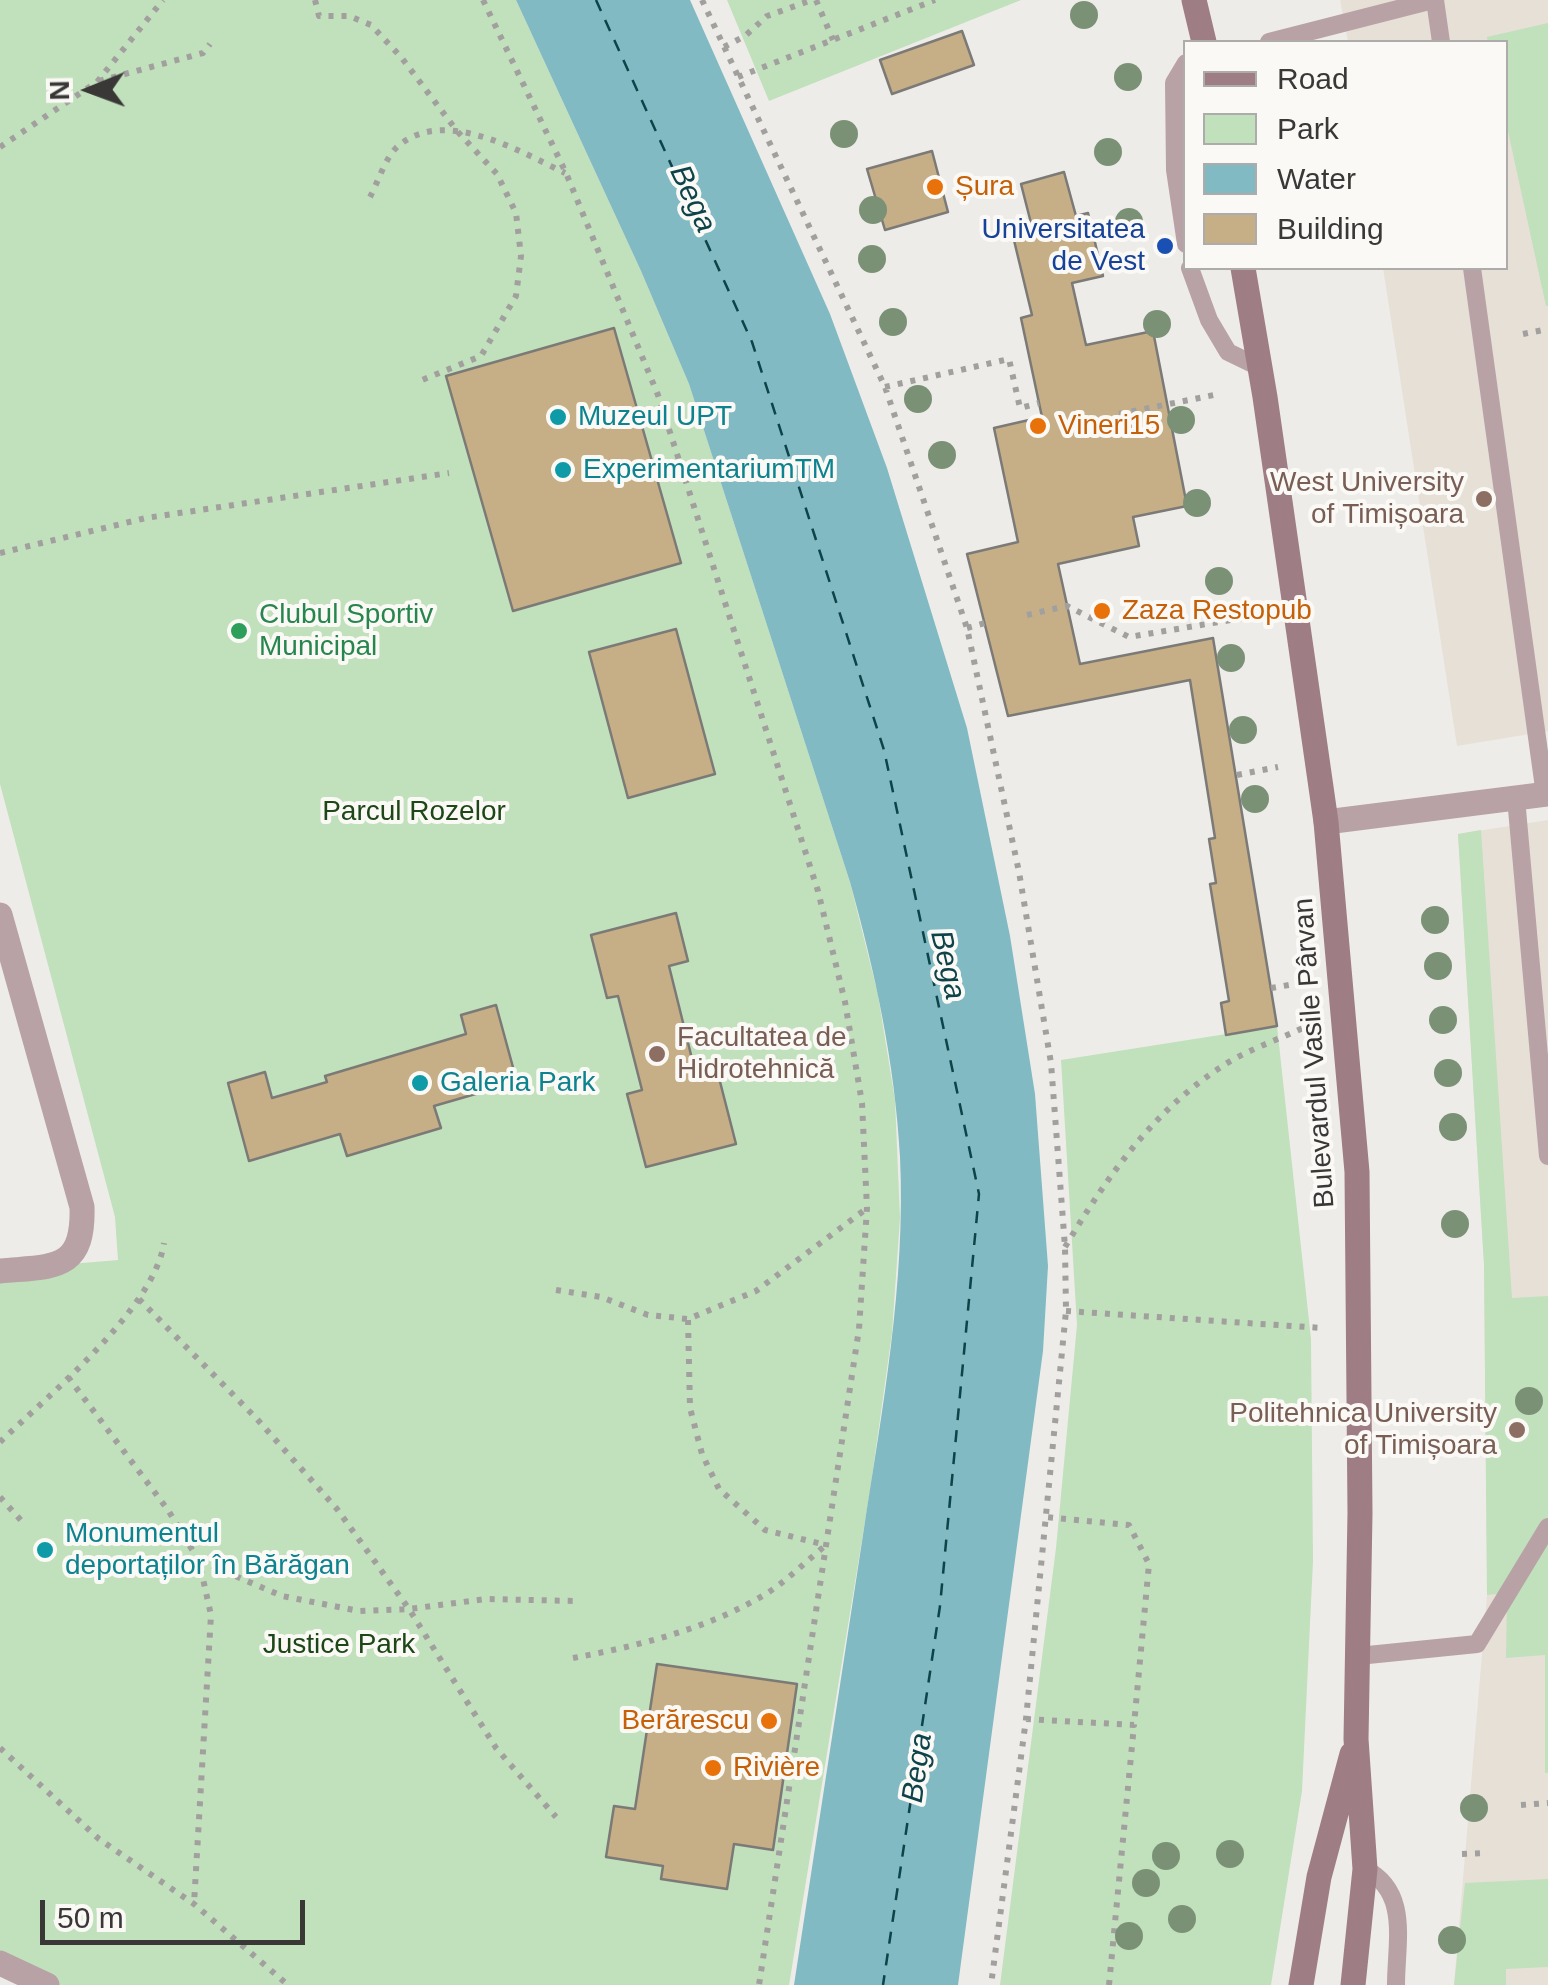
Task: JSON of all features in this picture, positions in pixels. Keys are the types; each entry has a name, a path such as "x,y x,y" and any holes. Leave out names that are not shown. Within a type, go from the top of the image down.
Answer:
{"main road":[{"path":"1194,0 1201,39"},
{"name":"Bulevardul Vasile Pârvan","path":"1243,270 1326,822 1358,1172 1356,1739 1365,1870 1353,1985"},
{"name":"Bulevardul Vasile Pârvan","path":"1301,1985 1319,1877 1356,1739"}],"street":[{"path":"1326,822 1546,794"},
{"path":"0,915 82,1207 82,1230 76,1252 58,1264 0,1270"},
{"path":"0,1963 47,1985"}],"lane":[{"path":"1276,40 1434,0 1441,40"},
{"path":"1183,68 1174,84 1175,170 1183,224"},
{"path":"1191,270 1209,320 1228,352 1260,367"},
{"path":"1472,270 1546,794"},
{"path":"1516,798 1548,1156"},
{"path":"1358,1656 1477,1644 1548,1526"},
{"path":"1365,1870 1381,1877 1392,1891 1397,1920 1396,1985"}],"path":[{"path":"0,147 97,82 159,9 162,0"},
{"path":"315,0 319,16 348,16 371,25 497,174 516,213 521,256 516,296 481,356 422,380"},
{"path":"483,0 566,174 658,396 818,891 855,1052 862,1103 867,1208 859,1329 759,1985"},
{"path":"702,0 884,387 967,628 1019,872 1048,1044 1065,1246 1066,1312 1026,1719 990,1985"},
{"path":"724,46 744,36 767,16 814,0 833,40"},
{"path":"738,78 935,0"},
{"path":"97,82 203,53 210,44"},
{"path":"370,196 394,149 423,131 457,131 515,149 566,174"},
{"path":"1523,334 1548,328"},
{"path":"884,387 1008,359 1020,408 1039,403"},
{"path":"1119,414 1214,395"},
{"path":"0,553 146,518 449,473"},
{"path":"1026,615 1067,606 1128,637 1255,616"},
{"path":"967,628 985,623"},
{"path":"1236,774 1278,767"},
{"path":"1271,988 1301,984"},
{"path":"1065,1246 1097,1193 1146,1128 1222,1066 1305,1027"},
{"path":"556,1290 601,1296 648,1315 688,1319 756,1290 867,1208"},
{"path":"0,1442 68,1378 139,1299 155,1274 164,1243"},
{"path":"139,1299 296,1462 346,1521 409,1610 476,1719 514,1771 556,1816"},
{"path":"1066,1312 1322,1328"},
{"path":"688,1319 690,1408 702,1454 719,1488 765,1530 826,1546"},
{"path":"68,1378 168,1510 199,1560 212,1616 194,1904"},
{"path":"0,1497 26,1526"},
{"path":"1046,1517 1129,1526 1150,1564 1109,1985"},
{"path":"573,1658 620,1650 686,1630 765,1595 826,1546"},
{"path":"199,1560 282,1596 359,1611 409,1610 486,1600 576,1601"},
{"path":"1026,1719 1134,1725"},
{"path":"0,1748 98,1839 194,1904 288,1985"},
{"path":"1521,1805 1548,1802"},
{"path":"1462,1854 1485,1852"}],"shaded area":[{"name":"West University of Timișoara","path":"1340,0 1548,0 1548,731 1457,746 1383,270 1508,270 1508,40 1348,40"},
{"name":"Politehnica University of Timișoara","path":"1548,820 1548,1985 1454,1985 1487,1595 1484,1265 1458,834"}],"green space":[{"path":"0,0 516,0 689,384 850,882 878,995 895,1100 900,1218 892,1333 789,1985 52,1985 0,1962 0,1270 118,1260 115,1217 0,784"},
{"path":"727,0 1021,0 769,101"},
{"path":"1548,23 1548,306 1508,131 1508,40 1487,37"},
{"path":"1481,830 1512,1298 1548,1296 1548,1773 1545,1655 1506,1658 1507,1593 1487,1595 1484,1265 1458,834"},
{"path":"1277,1026 1311,1339 1313,1561 1302,1791 1271,1985 1000,1985 1056,1548 1077,1325 1061,1060"},
{"path":"1548,1879 1548,1967 1506,1969 1506,1985 1454,1985 1465,1883"}],"water":[{"name":"Bega","path":"516,0 690,0 830,314 887,468 967,728 1010,936 1035,1094 1048,1266 1043,1351 958,1985 794,1985 891,1347 901,1204 894,1087 875,984 850,882 689,384"}],"building":[{"path":"962,31 974,65 892,94 880,60"},
{"path":"932,151 948,212 885,230 867,169"},
{"path":"1064,172 1076,216 1088,213 1103,276 1072,283 1086,345 1153,331 1187,506 1133,517 1139,546 1058,564 1080,664 1213,638 1277,1026 1226,1035 1221,1003 1229,1001 1210,884 1216,883 1209,839 1215,838 1190,680 1008,716 967,554 1018,542 994,428 1042,417 1021,318 1032,315 1012,232 1032,227 1021,184"},
{"name":"ExperimentariumTM","path":"614,328 681,563 513,611 446,376"},
{"path":"676,629 715,774 628,798 589,652"},
{"name":"Facultatea de Hidrotehnică","path":"676,913 688,961 669,966 696,1075 717,1070 736,1144 646,1167 627,1094 642,1090 618,996 607,998 591,935"},
{"name":"Galeria Park","path":"496,1005 517,1082 434,1106 441,1128 347,1156 340,1134 249,1161 228,1083 265,1072 272,1098 327,1082 325,1076 466,1034 461,1015"},
{"name":"Rivière","path":"657,1664 797,1684 773,1850 734,1844 727,1889 661,1879 663,1866 606,1857 614,1806 635,1809"}],"ferry route":[{"path":"596,0 752,342 884,750 979,1194 940,1606 883,1985"}],"place":[{"name":"Șura","path":"935,187"},
{"name":"Universitatea de Vest","path":"1165,246"},
{"name":"Muzeul UPT","path":"558,417"},
{"name":"Vineri15","path":"1038,426"},
{"name":"ExperimentariumTM","path":"563,470"},
{"name":"West University of Timișoara","path":"1484,499"},
{"name":"Zaza Restopub","path":"1102,611"},
{"name":"Clubul Sportiv Municipal","path":"239,631"},
{"name":"Facultatea de Hidrotehnică","path":"657,1054"},
{"name":"Galeria Park","path":"420,1083"},
{"name":"Politehnica University of Timișoara","path":"1517,1430"},
{"name":"Monumentul deportaților în Bărăgan","path":"45,1550"},
{"name":"Berărescu","path":"769,1721"},
{"name":"Rivière","path":"713,1768"}],"park label":[{"name":"Parcul Rozelor","path":"414,812"},
{"name":"Justice Park","path":"339,1645"}]}
